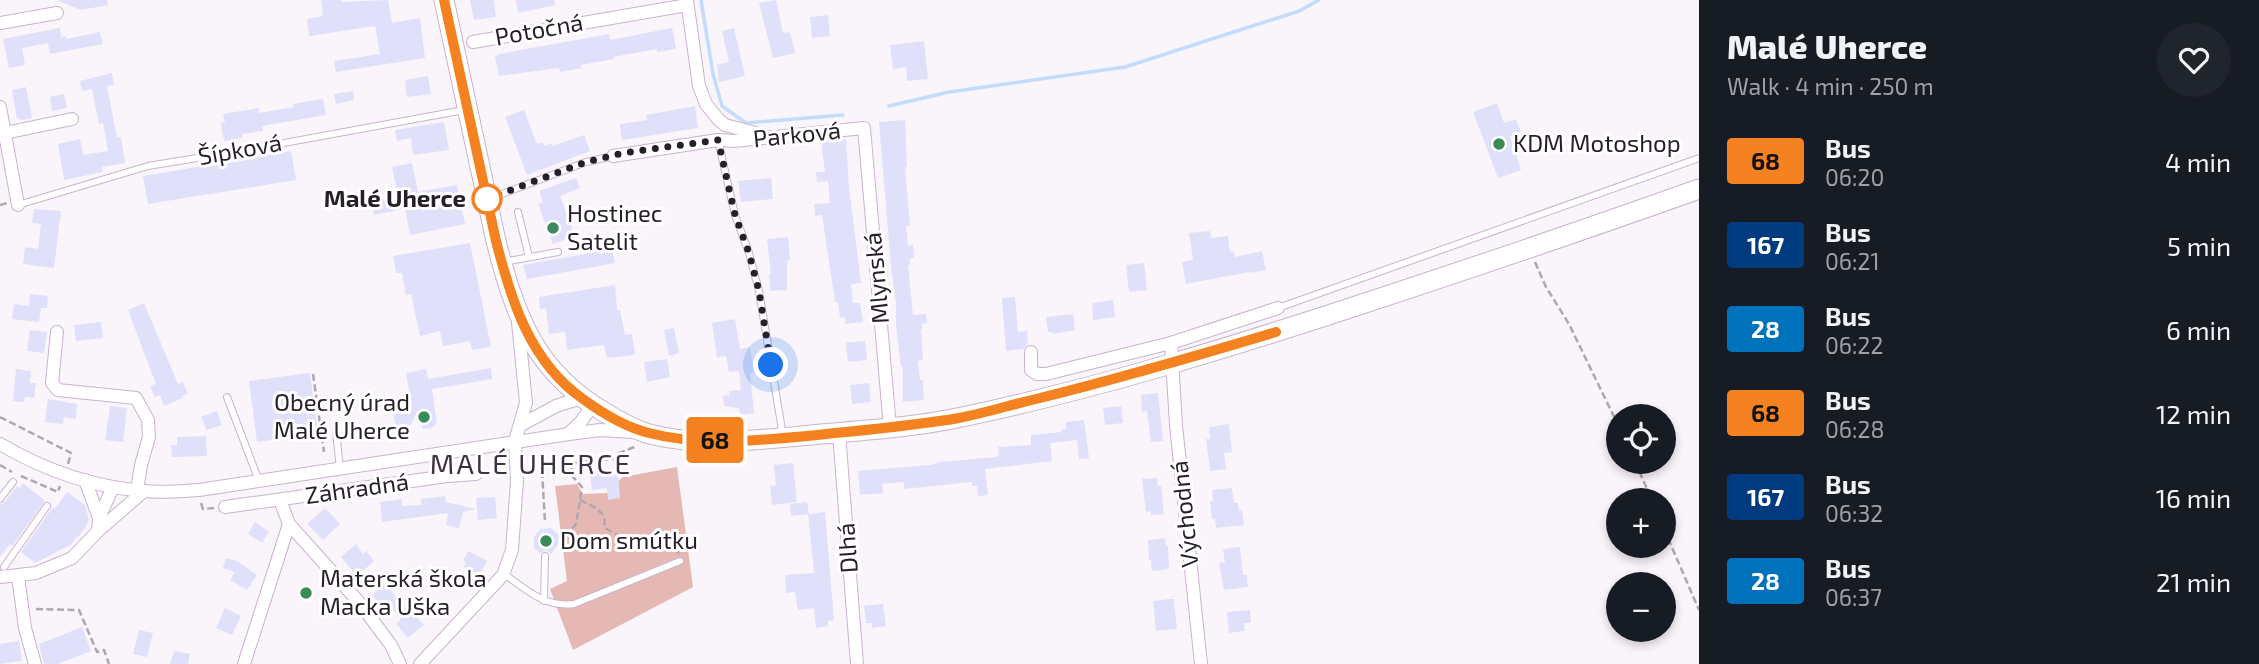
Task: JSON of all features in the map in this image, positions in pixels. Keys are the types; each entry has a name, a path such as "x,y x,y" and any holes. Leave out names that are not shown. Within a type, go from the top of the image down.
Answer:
{"main road":[{"path":"444,0 466,109 516,311 546,363 558,378 587,402 644,439 783,438 890,428 960,417 1172,363 1276,332 1529,249 1699,189"}],"street":[{"name":"Potočná","path":"473,42 687,2"},
{"path":"687,2 699,86 706,104 725,125 770,136"},
{"path":"0,23 57,13"},
{"path":"0,107 18,205"},
{"path":"5,132 72,119"},
{"name":"Parková","path":"613,156 718,140 734,141 864,128"},
{"name":"Mlynská","path":"864,128 890,428"},
{"path":"1031,352 1031,370 1037,374 1046,374 1171,343 1278,308"},
{"path":"420,664 503,573 512,550 517,481 515,441 526,403 516,311"},
{"path":"57,332 52,383 58,390 136,398 148,420 149,437 141,465 140,491 115,517 98,524"},
{"name":"Východná","path":"1171,343 1176,425 1201,664"},
{"path":"521,425 556,405 587,402 580,423 569,434"},
{"path":"0,444 65,475 140,491 199,490 600,430 644,439"},
{"name":"Dlhá","path":"839,433 857,664"},
{"name":"Záhradná","path":"225,507 476,474"},
{"path":"85,480 98,524"},
{"path":"113,486 116,497 115,517"},
{"path":"35,664 6,572 36,573 72,558 98,524 113,486"},
{"name":"Záhradná","path":"280,500 289,524 358,601 391,645 400,664"},
{"name":"Záhradná","path":"244,664 289,524"}],"lane":[{"name":"Šípková","path":"18,205 148,166 466,109"},
{"path":"718,140 735,215 759,291 783,438"},
{"name":"Parková","path":"487,199 586,162 613,156"},
{"path":"1278,308 1699,158"},
{"path":"518,212 529,257"},
{"path":"502,263 558,252"},
{"path":"227,397 259,481"},
{"path":"336,431 341,469"},
{"path":"0,499 13,482"},
{"path":"6,572 47,506"},
{"path":"544,601 545,556"},
{"path":"503,573 544,601 562,606 574,604 680,561"}],"path":[{"path":"1529,249 1608,404"},
{"path":"313,374 324,452"},
{"path":"0,417 71,453 58,492 0,465"},
{"path":"524,473 571,463 617,459 619,453 644,439"},
{"path":"560,544 570,537 576,524 582,487 573,477 571,463"},
{"path":"542,471 545,522"},
{"path":"199,490 202,509 225,507"},
{"path":"580,500 596,508 604,516 605,528 625,539 665,544 679,552 680,561"},
{"path":"1676,557 1699,610"},
{"path":"30,609 79,610 97,652 104,650 109,664"}],"shaded area":[{"path":"677,467 693,587 573,650 550,589 567,581 555,486 577,484 583,494 608,493 619,497 619,480 623,477"}],"building":[{"path":"57,0 107,0 108,5 81,10"},
{"path":"321,0 388,0 392,23 420,18 425,58 336,72 334,61 380,54 375,26 309,36 307,19 323,16"},
{"path":"470,0 494,0 496,17 474,20"},
{"path":"516,0 554,0 555,5 518,13"},
{"path":"776,0 783,33 790,32 795,53 773,58 759,3"},
{"path":"828,15 830,36 812,38 810,17"},
{"path":"60,28 61,37 66,36 66,39 100,32 103,44 50,54 48,43 22,48 25,65 9,68 3,39"},
{"path":"672,28 676,49 657,52 657,49 613,57 614,59 560,72 559,68 499,76 495,57 499,54 609,34 610,40"},
{"path":"734,28 745,76 719,82 717,65 729,62 722,31"},
{"path":"924,41 928,79 907,81 906,67 893,69 890,45"},
{"path":"112,73 114,85 107,86 125,163 102,167 103,172 64,180 58,144 80,139 83,155 108,151 103,123 99,124 92,89 82,91 80,81"},
{"path":"428,76 431,94 407,97 405,80"},
{"path":"26,87 32,118 22,120 17,118 12,90"},
{"path":"353,91 354,100 336,104 334,94"},
{"path":"64,94 67,108 52,111 50,97"},
{"path":"323,99 326,115 262,126 263,131 242,134 242,138 224,141 221,123 225,122 223,114 259,108 259,113"},
{"name":"KDM Motoshop","path":"1497,103 1504,123 1516,119 1521,132 1510,136 1521,170 1498,178 1473,112"},
{"path":"695,106 698,128 622,140 620,124 647,120 646,115"},
{"path":"524,110 537,144 543,142 544,146 552,143 553,146 584,135 590,151 527,175 505,117"},
{"path":"905,120 905,167 910,226 906,226 908,246 913,245 914,258 910,259 908,265 913,315 926,314 927,323 922,324 921,329 923,360 918,361 924,400 903,402 903,367 896,325 879,122"},
{"path":"444,122 449,150 413,155 411,138 397,141 395,130"},
{"path":"846,139 861,283 851,284 853,303 860,303 863,322 845,324 845,317 840,318 838,302 835,302 822,215 815,216 814,204 830,203 828,181 817,182 816,172 825,172 821,141"},
{"path":"291,151 296,180 148,204 143,176"},
{"path":"412,163 418,192 457,185 465,224 410,235 405,209 374,215 371,201 398,196 392,167"},
{"path":"576,178 580,188 560,196 575,236 553,244 538,204 543,202 539,191"},
{"path":"771,178 773,199 741,202 738,181"},
{"path":"34,209 61,211 54,268 23,264 25,247 38,249 41,224 32,223"},
{"path":"1210,231 1211,238 1228,236 1230,252 1234,251 1235,257 1262,251 1266,270 1186,284 1182,262 1193,260 1189,233"},
{"path":"788,237 790,260 787,261 787,290 770,291 767,239"},
{"path":"470,243 491,347 472,350 470,341 443,346 440,331 420,336 411,294 406,295 402,273 396,273 393,256"},
{"path":"612,249 615,263 527,279 523,265"},
{"path":"1144,263 1147,290 1129,292 1126,265"},
{"path":"615,285 617,310 620,310 625,335 632,334 635,355 607,358 604,345 567,350 565,332 549,334 546,308 540,309 539,297"},
{"path":"30,294 48,296 47,308 41,308 39,322 12,319 14,304 29,306"},
{"path":"1015,297 1018,332 1027,331 1028,344 1023,349 1006,351 1002,298"},
{"path":"1113,300 1115,317 1093,320 1092,303"},
{"path":"144,303 178,384 183,382 188,394 164,406 160,395 155,397 150,386 156,384 128,310"},
{"path":"1073,314 1075,330 1053,334 1048,332 1046,317"},
{"path":"735,319 740,349 750,347 754,372 750,373 754,413 740,415 739,408 724,406 723,396 730,395 729,391 741,390 739,371 729,372 726,356 717,357 712,323"},
{"path":"101,322 103,338 76,341 74,325"},
{"path":"674,328 679,353 669,356 664,330"},
{"path":"30,330 47,332 44,353 27,351"},
{"path":"865,341 867,360 848,362 846,343"},
{"path":"667,359 670,377 647,382 644,362"},
{"path":"491,368 492,379 432,389 437,423 432,428 423,429 417,412 407,432 400,433 396,429 393,410 412,407 406,373 426,369 428,379"},
{"path":"16,369 31,371 30,383 36,383 34,398 25,397 24,402 13,401"},
{"path":"310,373 318,434 257,442 249,381"},
{"path":"869,383 871,402 852,404 850,385"},
{"path":"1158,393 1163,441 1151,442 1147,411 1142,412 1141,395"},
{"path":"48,399 77,404 76,419 64,417 63,424 45,422"},
{"path":"110,406 127,408 123,442 105,440"},
{"path":"1121,406 1123,423 1105,425 1103,408"},
{"path":"217,411 222,425 207,430 201,417"},
{"path":"1084,420 1089,458 1079,459 1077,440 1050,443 1052,461 985,469 988,495 978,496 977,486 972,486 972,482 904,489 904,482 882,484 883,493 860,495 858,471 995,457 999,456 998,447 1031,445 1031,435 1062,432 1062,429 1066,429 1066,422"},
{"path":"1229,424 1232,452 1224,453 1226,469 1210,471 1206,439 1210,439 1209,427"},
{"path":"206,436 207,456 172,457 171,445 177,445 177,437"},
{"path":"793,463 797,502 772,505 770,486 776,485 774,465"},
{"path":"607,470 618,474 620,498 608,500 607,488 592,490 590,472"},
{"path":"1157,478 1158,486 1161,486 1164,514 1151,515 1151,511 1146,512 1142,479"},
{"path":"23,483 45,501 12,546 10,544 0,557 0,505"},
{"path":"1232,488 1234,503 1238,503 1239,511 1242,510 1244,525 1216,528 1210,501 1213,501 1212,490"},
{"path":"67,492 85,505 89,520 70,545 35,563 21,552"},
{"path":"445,496 446,502 476,509 463,512 459,528 446,525 448,513 382,522 380,502 402,499 402,506 422,505 421,499"},
{"path":"495,497 497,518 478,520 476,498"},
{"path":"807,502 809,514 825,512 834,620 828,621 828,626 816,628 814,608 798,610 795,592 786,593 785,575 814,573 808,514 791,516 790,504"},
{"path":"325,508 340,524 323,540 307,524"},
{"path":"255,522 269,532 262,543 248,534"},
{"name":"Dom smútku","path":"551,528 559,535 558,545 551,554 546,550 540,553 534,548 534,537 540,529"},
{"path":"1165,538 1169,569 1152,571 1148,540"},
{"path":"356,544 363,554 366,551 374,561 357,576 341,557"},
{"path":"1240,547 1243,575 1247,575 1248,587 1224,590 1219,563 1225,562 1223,549"},
{"path":"468,551 487,561 479,576 464,567 466,562 463,561"},
{"path":"226,558 237,561 257,575 247,590 230,580 235,572 223,568"},
{"path":"385,584 424,625 408,638 396,624 401,619 389,605 384,609 372,595"},
{"path":"1174,599 1177,629 1156,631 1153,601"},
{"path":"883,604 886,626 872,628 872,623 866,623 864,606"},
{"path":"225,608 241,616 232,635 216,628"},
{"path":"1250,610 1251,623 1244,623 1245,631 1229,633 1227,612"},
{"path":"82,627 91,651 57,664 44,664 39,644"},
{"path":"139,630 153,633 147,657 133,654"},
{"path":"19,641 22,661 0,664 0,644"},
{"path":"174,651 190,654 188,664 170,664"}],"waterway":[{"path":"701,0 713,74 722,106 746,123 843,115"},
{"path":"889,106 949,92 1125,67 1299,11 1319,0"}],"bus line":[{"name":"68","path":"444,0 496,241 516,311 537,350 558,378 581,398 613,418 646,433 694,440 753,440 890,428 960,417 1129,375 1276,332"}],"place":[{"name":"KDM Motoshop","path":"1499,144"},
{"name":"Malé Uherce","path":"487,199"},
{"name":"Hostinec Satelit","path":"553,228"},
{"name":"Obecný úrad Malé Uherce","path":"424,417"},
{"name":"Dom smútku","path":"546,541"},
{"name":"Materská škola Macka Uška","path":"306,593"}],"district":[{"name":"MALÉ UHERCE","path":"531,464"}],"route":[{"path":"487,199 586,162 623,153 718,140 735,215 759,291 771,365"}]}
